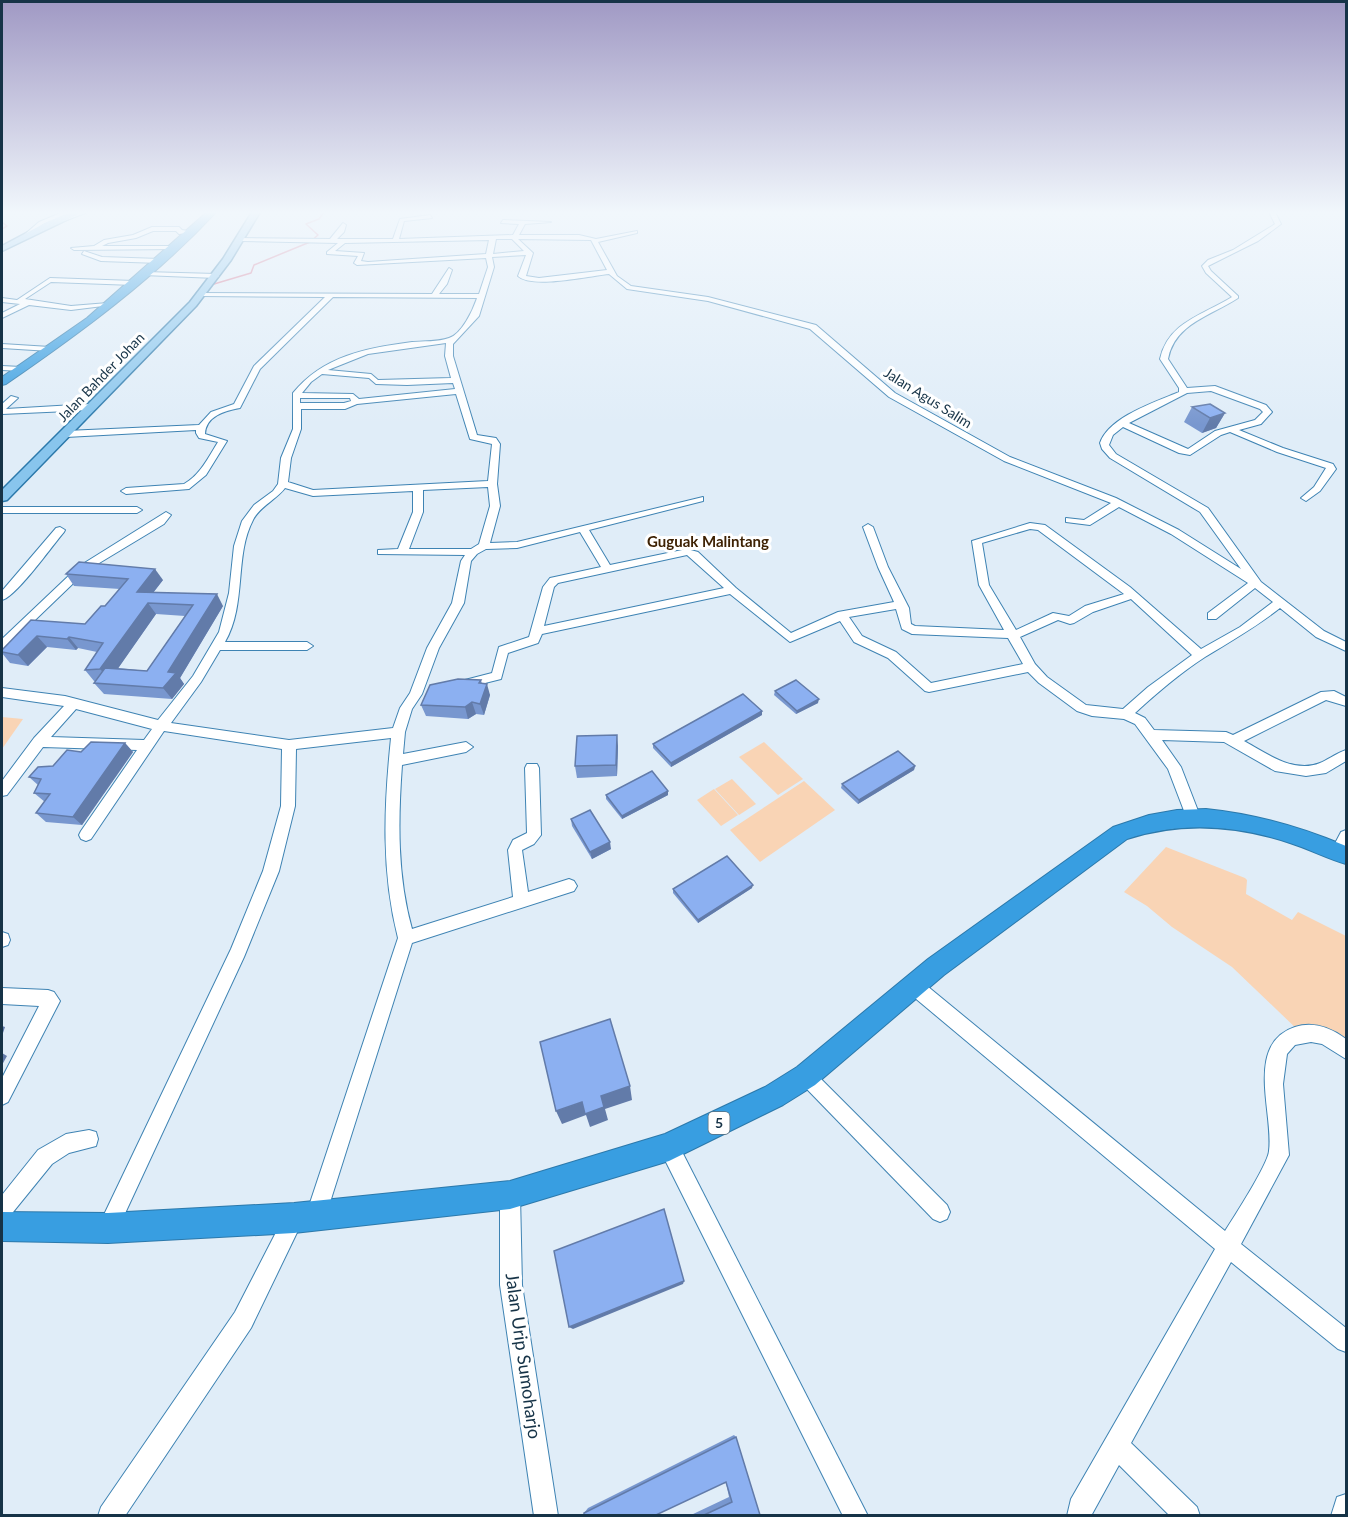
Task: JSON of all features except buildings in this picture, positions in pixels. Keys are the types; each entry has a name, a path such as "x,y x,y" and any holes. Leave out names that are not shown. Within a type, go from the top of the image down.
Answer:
{"highway":[{"path":"2,382 50,349 134,283"},
{"name":"5","path":"2,1227 108,1228 305,1216 510,1195 669,1147 774,1096 806,1076 936,968 1120,833 1164,819 1193,816 1217,817 1271,827 1344,847"}],"main road":[{"name":"Jalan Bahder Johan","path":"2,497 69,432 210,283"}],"street":[{"path":"28,303 20,299 46,283"},
{"path":"128,283 134,283"},
{"path":"435,295 437,289 444,283"},
{"path":"110,1515 243,1320 305,1216 406,938 396,906 391,790 398,732 406,708 421,693 433,648 458,603 466,561 479,549 495,506 492,484 496,444 493,440 473,437 449,356 452,340 475,316 486,283"},
{"name":"Jalan Agus Salim","path":"621,283 637,290 708,299 813,327 892,395 1007,459 1118,503 1175,532 1256,583 1320,634 1347,647"},
{"path":"1184,391 1164,359 1175,333 1236,297 1220,283"},
{"path":"201,294 482,297"},
{"path":"69,432 203,424 218,411 237,406 257,368 295,334 330,296"},
{"path":"2,300 70,308 108,305"},
{"path":"2,316 28,303"},
{"path":"86,835 161,726 197,679 225,632 235,593 239,546 248,521 257,507 276,493 283,484 286,458 297,429 296,395 319,371 342,361 384,349 452,340"},
{"path":"2,346 50,349"},
{"path":"2,368 21,369"},
{"path":"319,371 369,376 374,382"},
{"path":"296,405 348,406 354,399 355,393 374,382 407,383 456,380"},
{"path":"1122,423 1182,451 1190,452 1215,435 1256,423 1268,411 1229,393 1212,388 1184,391 1122,423 1107,436 1105,446 1108,452 1204,510 1256,583 1212,615"},
{"path":"296,395 354,399 459,391"},
{"path":"2,410 14,398"},
{"path":"2,410 91,407"},
{"path":"126,490 191,485 211,461 223,441 202,436 203,424"},
{"path":"1230,429 1280,450 1330,466 1331,469 1317,489 1306,498"},
{"path":"283,484 314,493 492,484"},
{"path":"402,552 418,512 418,487"},
{"path":"382,552 479,549 517,545 700,499"},
{"path":"1070,520 1086,523 1118,503"},
{"path":"2,510 137,510"},
{"path":"2,645 82,569 160,522 166,515"},
{"path":"1193,816 1174,767 1140,721 1126,714 1082,708 1043,680 1031,667 984,585 976,544 980,538 1038,526 1132,594 1200,655"},
{"path":"868,527 883,567 902,606 906,626 912,630 1022,633 1055,617 1070,620 1089,609 1132,594"},
{"path":"2,597 60,530"},
{"path":"584,530 606,567"},
{"path":"449,687 497,676 504,650 531,642 537,631 551,583 561,577 606,567 690,552 787,637 793,637 842,615 897,604 902,606"},
{"path":"537,631 732,590"},
{"path":"1126,714 1152,690 1200,655 1236,635 1280,603"},
{"path":"842,615 858,639 892,655 929,688 1031,667"},
{"path":"216,646 307,646"},
{"path":"2,692 74,703 161,726 289,745 398,732"},
{"path":"1234,740 1325,696 1331,695 1347,702"},
{"path":"2,791 39,742 74,703"},
{"path":"1150,735 1218,736 1234,740 1280,767 1306,771 1321,769 1347,754"},
{"path":"39,742 148,745"},
{"path":"108,1228 238,952 271,871 288,806 289,745"},
{"path":"395,761 466,747"},
{"path":"521,901 515,850 518,844 529,840 534,835 532,768"},
{"path":"406,938 569,886"},
{"path":"915,987 1227,1246 1347,1341"},
{"path":"2,996 48,998 51,1001 2,1096"},
{"path":"1079,1515 1080,1508 1118,1446 1278,1155 1280,1142 1273,1072 1286,1041 1298,1034 1312,1033 1327,1036 1347,1050"},
{"path":"806,1076 940,1212"},
{"path":"2,1210 45,1157 66,1144 89,1139"},
{"path":"669,1147 856,1515"},
{"name":"Jalan Urip Sumoharjo","path":"510,1195 511,1285 546,1515"},
{"path":"1118,1446 1188,1515"},
{"path":"1343,1515 1347,1506"}],"shaded area":[{"path":"2,717 23,719 2,749"},
{"path":"764,742 803,779 778,795 739,757"},
{"path":"732,779 756,804 739,815 715,789"},
{"path":"804,781 835,810 760,862 730,830"},
{"path":"714,789 738,815 721,826 697,800"},
{"path":"1166,847 1245,878 1247,880 1246,894 1292,920 1298,912 1346,936 1346,1049 1332,1036 1300,1032 1232,967 1124,892"}],"waterway":[{"path":"214,284 218,283"}],"district":[{"name":"Guguak Malintang","path":"708,542"}]}
